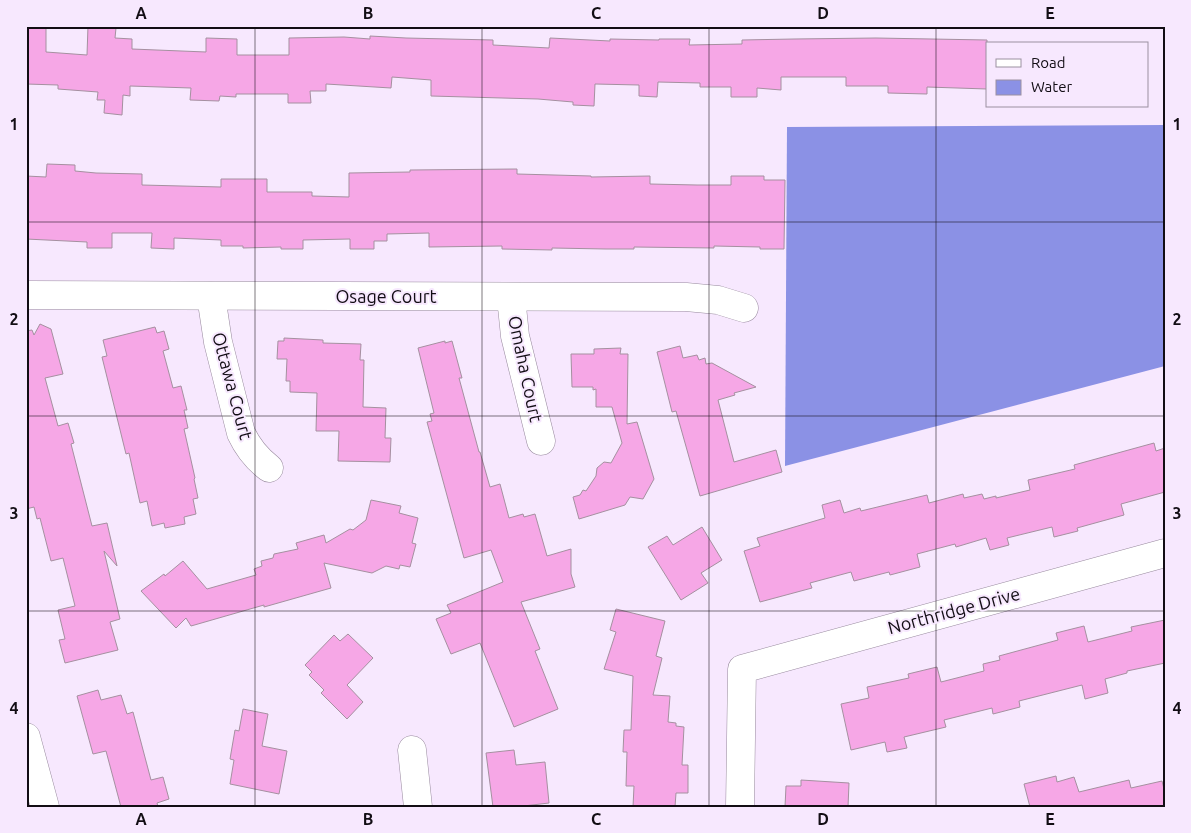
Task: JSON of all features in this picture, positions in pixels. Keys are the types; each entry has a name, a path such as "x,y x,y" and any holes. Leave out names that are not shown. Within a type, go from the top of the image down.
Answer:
{"street":[{"name":"Osage Court","path":"26,295 686,297 718,300 744,308"},
{"name":"Ottawa Court","path":"211,296 218,342 241,433 246,445 253,454 269,468"},
{"name":"Omaha Court","path":"511,297 515,336 540,441"},
{"name":"Northridge Drive","path":"740,807 742,669 1165,553"},
{"path":"26,737 45,807"},
{"path":"412,750 418,807"}],"water":[{"path":"1165,125 1165,366 785,466 787,127"}],"building":[{"path":"88,26 116,28 115,38 132,39 132,49 206,52 206,38 237,39 237,55 289,55 289,38 344,37 370,39 370,36 493,40 493,45 549,48 550,38 610,41 610,39 690,39 689,45 742,44 742,40 794,39 987,40 986,89 927,87 927,94 888,93 888,86 846,86 846,77 781,77 781,90 757,88 757,97 731,97 731,87 700,87 700,83 658,82 657,97 639,96 639,85 595,84 594,106 573,105 573,102 538,99 431,96 431,80 392,77 391,88 326,84 326,91 310,91 311,103 288,103 288,94 236,94 236,97 220,96 219,101 190,100 191,88 130,86 130,96 123,95 122,115 104,113 105,100 97,100 98,92 58,89 58,85 26,84 26,28 46,28 46,52 87,55"},
{"path":"47,164 75,165 75,171 142,174 142,185 221,187 221,179 267,179 267,192 312,192 312,196 349,197 349,173 410,172 410,170 517,169 517,174 591,177 650,176 650,184 697,185 731,185 731,176 764,176 764,180 785,180 784,249 714,246 714,248 634,247 634,249 552,248 552,250 502,249 502,246 429,247 429,233 387,234 387,241 374,241 374,249 350,249 350,239 303,240 303,249 281,249 281,247 243,248 243,246 221,246 221,240 174,238 174,249 151,248 152,233 112,233 112,248 87,248 87,242 26,239 26,176 46,177"},
{"path":"40,324 51,329 63,374 45,378 58,426 68,423 74,443 71,444 92,526 107,523 117,566 104,551 120,619 110,622 118,650 65,663 59,640 65,639 58,610 75,606 63,558 51,561 40,518 37,519 34,507 26,509 26,331 32,330 34,335"},
{"path":"155,327 157,333 164,331 169,349 163,351 173,388 181,386 187,410 184,410 188,428 184,429 198,498 193,499 196,514 184,517 185,524 165,528 164,523 152,526 147,501 140,503 129,453 126,454 102,357 107,356 103,340"},
{"path":"284,338 323,340 323,343 361,344 360,360 364,360 363,407 386,408 385,438 391,438 390,462 338,461 339,431 316,431 317,393 290,392 290,381 286,381 287,359 277,359 278,341 284,341"},
{"path":"445,341 445,343 452,341 462,378 459,378 490,487 500,484 509,518 523,514 524,517 535,514 547,556 571,549 571,574 575,587 521,602 540,649 535,651 558,709 514,727 480,643 451,654 436,619 451,613 447,605 503,582 491,550 464,558 427,422 432,421 430,414 434,413 418,348"},
{"path":"680,346 683,358 697,355 699,360 705,358 706,364 712,363 756,387 718,400 734,462 776,450 782,472 700,496 676,411 672,412 657,352"},
{"path":"621,348 620,354 628,354 627,424 637,422 654,479 643,499 630,497 625,505 579,519 573,497 580,495 583,490 586,491 596,476 597,468 604,462 611,463 622,443 612,407 596,407 596,389 593,390 593,387 572,387 571,354 594,354 594,349"},
{"path":"1154,443 1156,451 1165,448 1165,492 1121,504 1124,515 1077,528 1078,531 1054,537 1052,527 1007,538 1009,545 990,550 986,538 956,547 955,544 917,554 920,567 890,575 889,572 854,581 851,572 810,583 812,588 760,602 744,551 760,546 757,538 825,518 822,505 840,500 844,513 860,508 861,511 927,495 929,503 963,494 964,498 982,494 984,499 996,496 996,498 1030,490 1028,480 1075,469 1074,465"},
{"path":"371,500 401,506 399,513 418,518 412,543 416,544 410,567 400,565 399,569 386,566 372,573 324,563 331,588 191,626 186,618 176,628 141,591 164,574 165,576 183,561 207,589 256,575 254,569 262,566 261,561 273,558 274,554 298,549 296,543 324,535 326,543 350,529 353,530 366,520"},
{"path":"702,527 722,560 701,573 708,583 681,600 648,547 667,536 673,545"},
{"path":"616,609 665,621 656,656 662,658 653,695 670,696 668,722 684,727 682,765 688,765 688,793 676,793 675,807 633,807 634,786 626,786 627,752 623,752 624,730 631,730 633,676 604,669 616,632 610,630"},
{"path":"1165,620 1165,663 1127,671 1127,673 1105,679 1108,693 1085,699 1082,685 1019,701 1020,707 993,714 992,708 944,720 946,727 904,737 907,748 887,752 885,742 851,750 841,704 869,698 867,687 909,678 908,674 937,667 941,682 984,671 983,664 1000,660 999,656 1058,640 1056,633 1084,626 1088,642 1132,631 1131,627"},
{"path":"348,634 373,658 347,685 363,702 347,719 321,693 324,690 309,675 312,672 305,665 334,635 340,641"},
{"path":"98,690 101,700 121,695 127,714 133,712 151,780 163,777 169,799 157,803 158,807 121,807 106,751 93,754 77,696"},
{"path":"243,709 268,714 262,746 287,751 279,794 230,784 234,760 230,759 235,730 239,731"},
{"path":"514,750 516,765 545,762 549,803 515,807 493,807 486,753"},
{"path":"1056,776 1057,782 1074,777 1079,792 1129,780 1131,788 1162,781 1165,793 1165,807 1030,807 1024,784"},
{"path":"801,780 849,783 848,807 785,807 786,786 801,786"}]}
